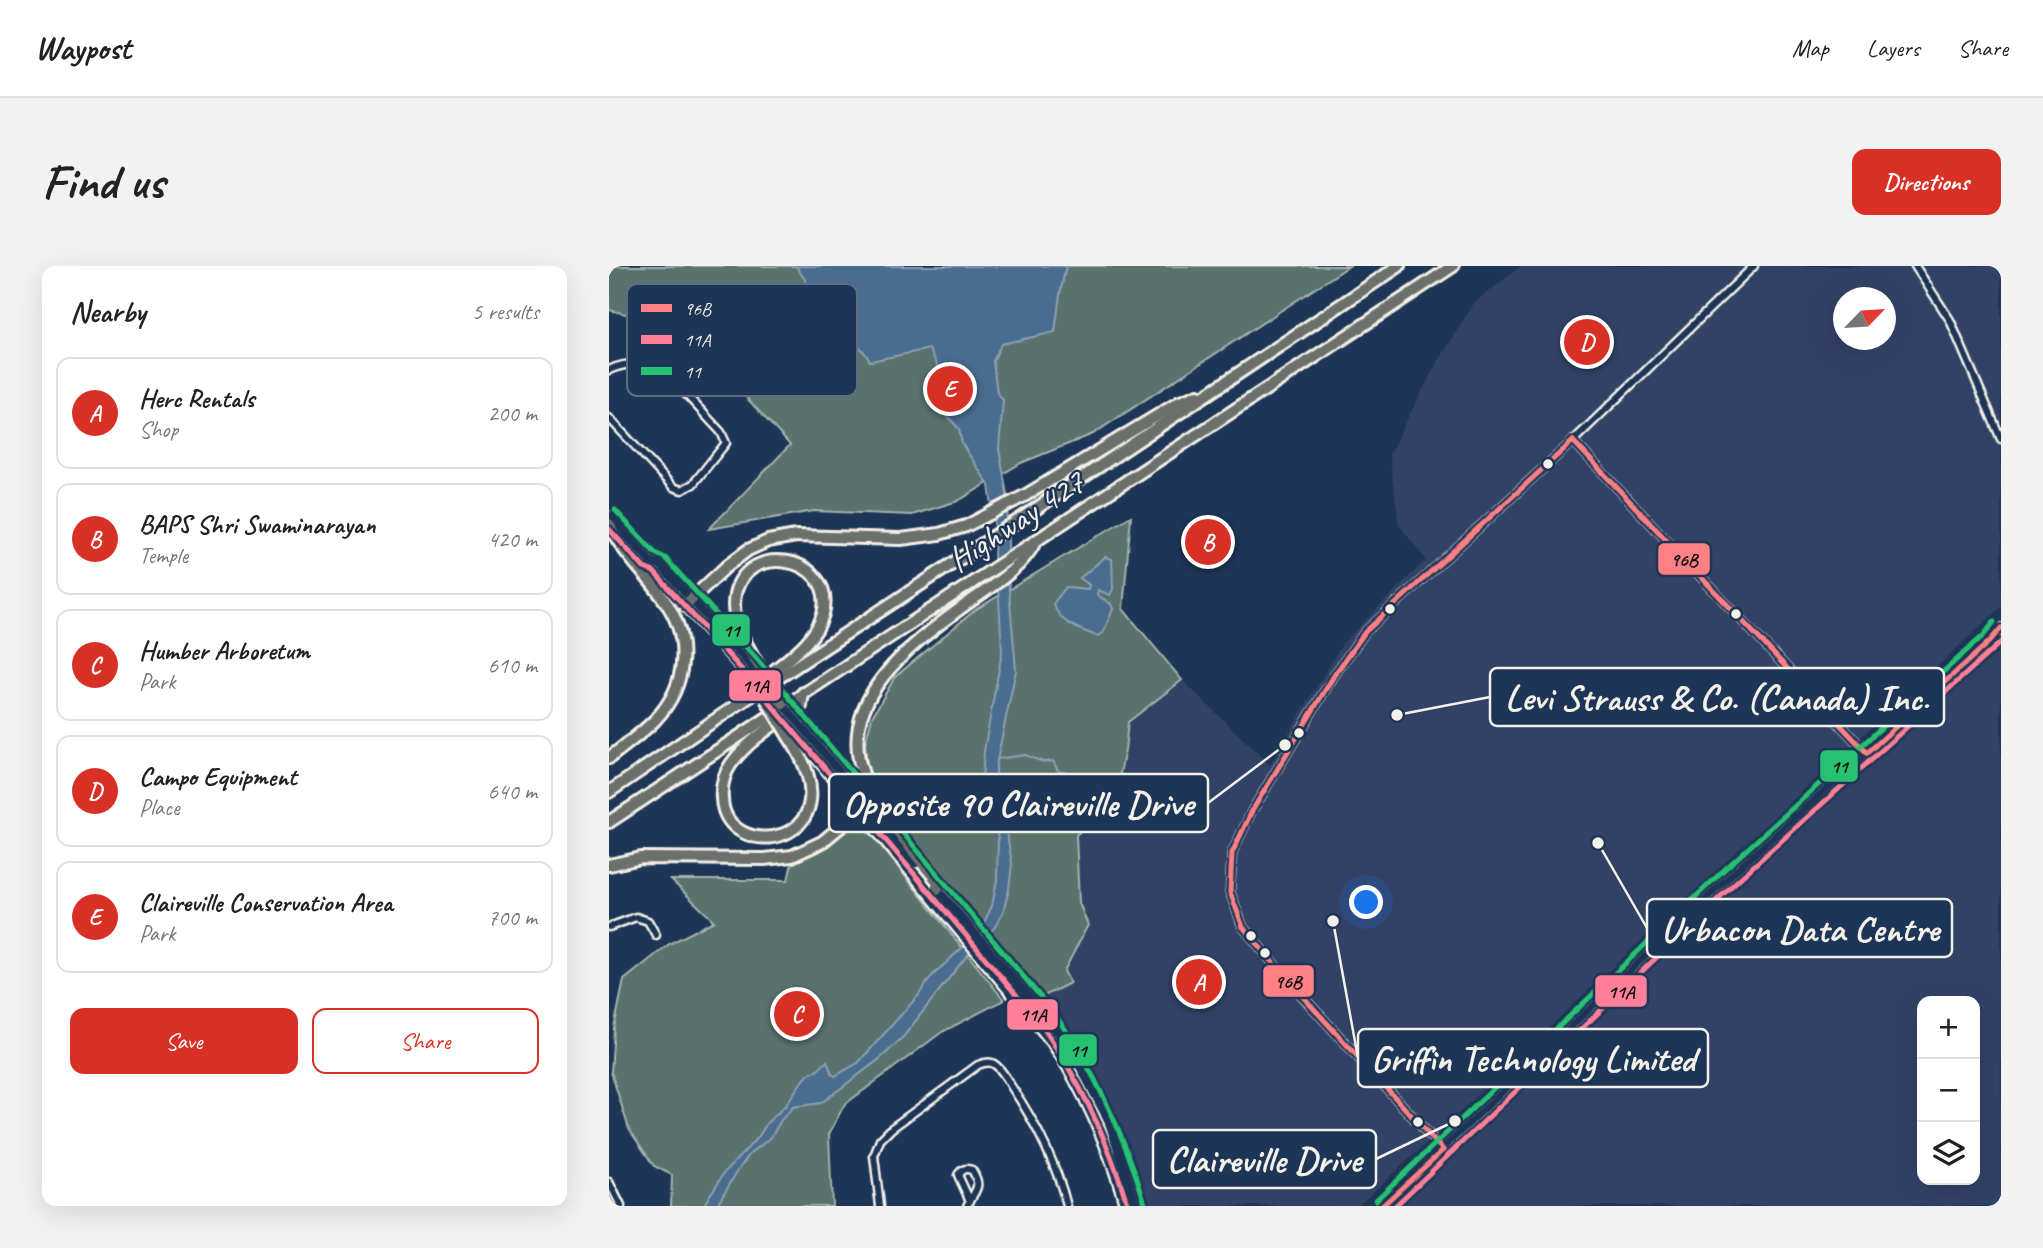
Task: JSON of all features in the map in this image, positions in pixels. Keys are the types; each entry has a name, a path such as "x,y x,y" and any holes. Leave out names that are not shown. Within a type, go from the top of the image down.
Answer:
{"highway":[{"name":"Highway 427","path":"609,792 1399,266"},
{"name":"Highway 427","path":"609,822 1453,266"},
{"path":"688,602 738,557 768,541 796,536 901,539 939,534 966,526 1025,495 1178,402 1214,390"},
{"path":"609,524 674,614 682,637 683,660 680,680 669,702 655,720 609,758"},
{"path":"937,889 939,883 866,782 857,737 861,719 885,673 916,642 1027,559 1035,542"},
{"path":"740,703 811,636 823,615 824,601 817,580 808,570 791,562 769,561 755,567 741,580 734,607 749,664 783,704"},
{"path":"766,699 796,733 810,777 810,809 802,823 786,835 766,839 739,830 724,812 722,792 725,775 732,762 757,737 801,706 803,693"},
{"path":"609,865 641,858 764,859 792,856 815,847 864,808"}],"main road":[{"path":"609,516 650,561 659,564 666,578 749,664 766,699"},
{"path":"783,704 796,733 937,889 957,920"},
{"path":"864,808 993,962 1047,1018 1085,1075 1114,1135 1137,1206"},
{"path":"993,962 1075,1079 1101,1131 1125,1206"}],"street":[{"path":"1443,1150 1283,976 1243,928 1230,892 1232,853 1251,811 1335,674 1365,632 1573,441 1754,266"},
{"path":"1915,266 1950,320 2001,439"},
{"path":"609,370 627,364"},
{"path":"609,418 673,486 682,490 693,484 726,443 721,432 687,396"},
{"path":"1573,441 1867,753"},
{"path":"1382,1206 1724,882 1990,641 2001,628"},
{"path":"609,927 636,917 648,921 656,935"},
{"path":"880,1206 874,1156 880,1140 892,1128 978,1065 987,1062 995,1064 1002,1072 1031,1115 1061,1181 1067,1206"},
{"path":"967,1169 972,1170 979,1186 968,1203 958,1175 961,1170 967,1169"},
{"path":"609,1182 621,1206"}],"shaded area":[{"path":"796,266 1066,266 1055,332 1001,344 993,361 997,393 1003,400 999,449 1007,494 1009,592 1016,670 996,775 1012,863 1003,912 995,927 965,958 903,1037 881,1058 821,1103 793,1107 771,1137 750,1154 716,1206 703,1206 724,1173 786,1105 809,1074 817,1071 827,1061 835,1076 858,1063 918,996 932,976 980,931 992,906 997,880 998,838 982,780 984,751 1002,652 994,559 995,528 989,485 962,444 959,429 940,407 943,385 929,349 870,361 857,345 857,284 808,284"},
{"path":"1521,266 2001,266 2001,607 1357,1206 1148,1206 1126,1138 1107,1094 1079,1046 1042,997 1070,983 1064,971 1088,925 1079,903 1076,835 1115,798 1128,722 1182,680 1270,765 1342,644 1426,560 1399,525 1389,454 1433,370 1474,303"},
{"path":"1105,557 1112,559 1113,589 1110,595 1098,590 1097,595 1111,604 1113,609 1103,633 1097,636 1065,621 1053,604 1066,587 1088,589 1089,585 1080,578"},
{"path":"2001,642 2001,1206 1394,1206 1994,650"}],"green space":[{"path":"609,266 1349,266 1093,434 1021,463 958,501 912,515 814,511 709,529 790,445 745,396 857,396 857,284 627,284 627,314 609,310"},
{"path":"1131,516 1123,609 1182,680 1128,722 1115,798 1076,835 1079,903 1088,925 1064,971 1070,983 1042,997 927,863 896,820 868,773 865,744 872,717 895,677 975,610"},
{"path":"850,827 861,827 872,835 1004,1000 942,1032 844,1105 829,1134 832,1206 671,1206 672,1175 654,1166 629,1129 611,1072 614,1028 624,980 669,944 714,921 671,880 788,880 792,863 822,850"}],"waterway":[{"path":"997,759 1025,755 1043,762 1053,761 1058,771 1083,776"}],"transit line":[{"name":"96B","path":"1573,441 1867,753"},
{"name":"96B","path":"1443,1150 1284,976 1243,927 1230,892 1232,853 1252,811 1335,674 1365,632 1573,441"},
{"name":"11","path":"615,510 655,553 665,558 756,658 1054,1013 1096,1081 1128,1153 1145,1203"},
{"name":"11A","path":"609,529 644,568 654,572 742,670 1040,1023 1068,1066 1091,1111 1128,1206"},
{"name":"11","path":"1376,1200 1726,868 1984,635 1994,622"},
{"name":"96B","path":"1867,753 2001,628"},
{"name":"11A","path":"1395,1206 1738,880 2001,642"},
{"name":"96B","path":"1382,1206 1443,1150"}],"place":[{"name":"Campo Equipment","path":"1587,342"},
{"name":"Claireville Conservation Area","path":"950,389"},
{"name":"BAPS Shri Swaminarayan","path":"1208,542"},
{"name":"Levi Strauss & Co. (Canada) Inc.","path":"1397,715"},
{"name":"Opposite 90 Claireville Drive","path":"1285,745"},
{"name":"Urbacon Data Centre","path":"1598,843"},
{"name":"Griffin Technology Limited","path":"1333,921"},
{"name":"Herc Rentals","path":"1199,982"},
{"name":"Humber Arboretum","path":"797,1014"},
{"name":"Claireville Drive","path":"1455,1121"}]}
